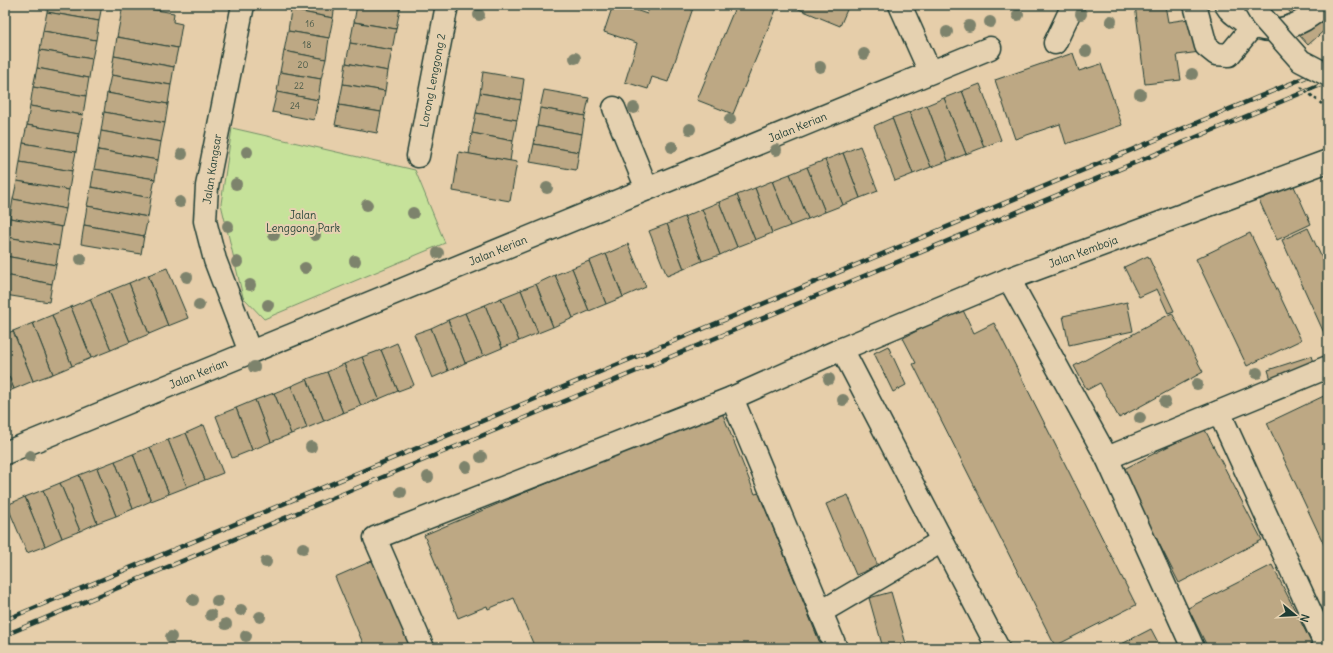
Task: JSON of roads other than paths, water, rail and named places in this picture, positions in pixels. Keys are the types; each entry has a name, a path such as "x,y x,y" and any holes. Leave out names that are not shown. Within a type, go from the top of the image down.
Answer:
{"street":[{"name":"Jalan Kangsar","path":"242,5 207,186 205,221 215,260 250,352"},
{"name":"Lorong Lenggong 2","path":"418,156 447,5"},
{"path":"900,5 930,72"},
{"path":"1055,43 1073,5"},
{"path":"1195,5 1206,46 1216,54 1229,54 1252,27"},
{"path":"1226,5 1230,11 1252,27 1271,30 1287,27 1311,17 1324,5"},
{"path":"1255,5 1262,17 1301,61 1328,75"},
{"name":"Jalan Kerian","path":"5,453 990,48"},
{"path":"614,108 647,189"},
{"name":"Jalan Kemboja","path":"423,648 375,538 732,398 842,349 1009,279 1328,161"},
{"path":"1009,279 1107,458 1193,648"},
{"path":"842,349 998,648"},
{"path":"1107,458 1328,367"},
{"path":"732,398 836,648"},
{"path":"1219,412 1327,648"},
{"path":"821,612 942,541"}],"railway":[{"path":"5,620 1328,68"},
{"path":"5,635 1328,82"}],"park label":[{"name":"Jalan Lenggong Park","path":"303,221"}]}
